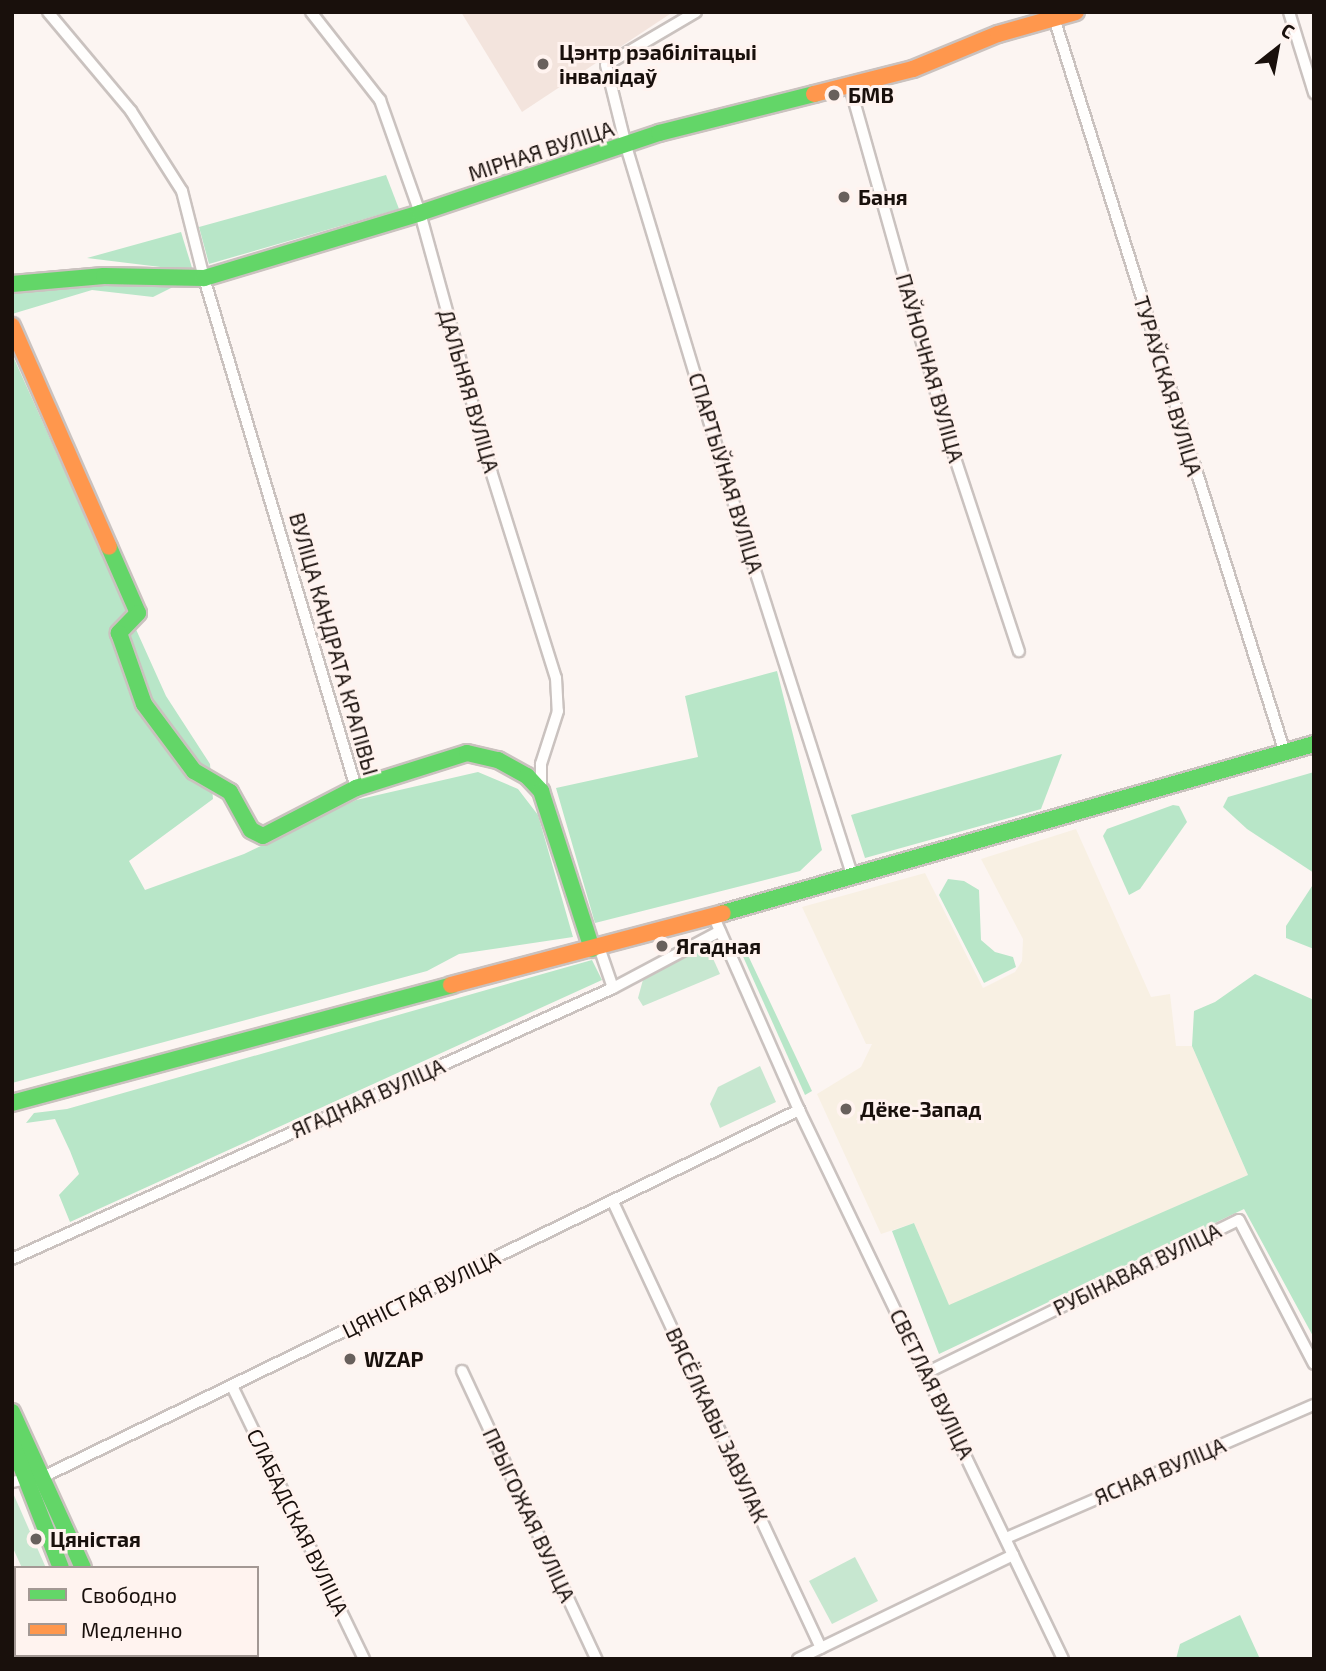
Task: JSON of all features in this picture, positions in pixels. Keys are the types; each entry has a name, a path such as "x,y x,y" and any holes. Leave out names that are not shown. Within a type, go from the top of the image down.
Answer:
{"street":[{"name":"ВУЛІЦА КАНДРАТА КРАПІВЫ","path":"12,326 138,613 119,633 144,705 194,771 230,792 257,836 356,788 204,278 182,191 162,154 48,12"},
{"name":"ДАЛЬНЯЯ ВУЛІЦА","path":"311,12 380,100 420,213 491,471 556,678 558,711 541,764 541,791"},
{"name":"СПАРТЫЎНАЯ ВУЛІЦА","path":"696,12 606,65 626,146 853,878"},
{"name":"МІРНАЯ ВУЛІЦА","path":"12,284 104,276 204,278 420,213 626,146 849,83 913,69 998,34 1076,12"},
{"path":"1289,12 1314,93"},
{"name":"ТУРАЎСКАЯ ВУЛІЦА","path":"1054,18 1285,753"},
{"name":"ПАЎНОЧНАЯ ВУЛІЦА","path":"849,83 952,449 1019,650"},
{"path":"12,1103 853,878 1314,744"},
{"path":"356,788 467,753 481,753 527,776 541,791 596,948 613,988"},
{"name":"СВЕТЛАЯ ВУЛІЦА","path":"713,915 799,1110 1063,1659"},
{"name":"ЯГАДНАЯ ВУЛІЦА","path":"12,1259 613,988 720,931"},
{"name":"ЦЯНІСТАЯ ВУЛІЦА","path":"42,1476 799,1110"},
{"name":"ВЯСЁЛКАВЫ ЗАВУЛАК","path":"613,1202 821,1648"},
{"name":"РУБІНАВАЯ ВУЛІЦА","path":"926,1373 1238,1220 1314,1364"},
{"name":"ПРЫГОЖАЯ ВУЛІЦА","path":"462,1371 596,1659"},
{"name":"СЛАБАДСКАЯ ВУЛІЦА","path":"232,1386 364,1659"},
{"name":"ЯСНАЯ ВУЛІЦА","path":"1006,1538 1314,1405"},
{"path":"12,1412 82,1566"},
{"path":"12,1443 18,1480 60,1566"},
{"path":"18,1480 42,1476"},
{"path":"799,1659 1013,1555"}],"shaded area":[{"name":"Цэнтр рэабілітацыі інвалідаў","path":"461,12 673,12 522,112"},
{"path":"1076,829 1151,997 1170,994 1176,1046 1192,1046 1248,1175 949,1306 914,1223 881,1234 817,1094 861,1067 872,1044 866,1044 802,907 925,873 983,988 1015,972 1022,961 1023,939 981,859"}],"green space":[{"path":"386,175 399,209 209,264 199,227"},
{"path":"181,232 193,271 87,258"},
{"path":"113,281 181,283 153,297 92,290 12,314 14,292"},
{"path":"12,354 166,696 210,764 213,799 129,861 145,890 244,854 356,800 478,772 518,789 538,815 573,937 459,954 427,971 12,1083"},
{"path":"777,671 822,850 800,871 595,923 556,788 698,757 685,696"},
{"path":"1062,754 1041,809 865,858 851,815"},
{"path":"1314,772 1314,873 1247,829 1223,807 1228,797"},
{"path":"1173,805 1179,806 1187,822 1140,889 1129,895 1103,836 1107,829"},
{"path":"948,879 964,881 979,890 981,940 995,952 1013,957 1016,967 984,983 939,895"},
{"path":"1314,883 1314,949 1286,938 1286,926"},
{"path":"706,943 720,974 643,1006 638,998 644,976"},
{"path":"745,949 812,1091 805,1095 741,952"},
{"path":"592,960 602,980 70,1222 59,1195 79,1174 70,1151 55,1119 26,1123 34,1113 67,1109"},
{"path":"1255,974 1314,1000 1314,1338 1244,1209 939,1354 892,1231 914,1223 949,1305 1248,1175 1192,1046 1194,1011 1215,1002"},
{"path":"760,1066 776,1102 720,1128 710,1104 718,1087"},
{"path":"13,1493 45,1566 21,1566 12,1546"},
{"path":"855,1557 878,1601 832,1624 809,1581"},
{"path":"1240,1615 1260,1659 1176,1659 1180,1644"}],"traffic: fast":[{"path":"12,284 104,276 204,278 420,213 659,133 814,94"},
{"path":"109,547 138,613 119,633 144,704 194,771 230,792 251,830 263,836 356,788 467,753 498,760 527,776 541,791 592,949"},
{"path":"723,913 1314,744"},
{"path":"12,1103 451,985"},
{"path":"12,1412 82,1566"},
{"path":"12,1443 60,1566"}],"traffic: slow":[{"path":"814,94 913,69 998,34 1076,12"},
{"path":"12,326 109,547"},
{"path":"451,985 723,913"}],"place":[{"name":"Цэнтр рэабілітацыі інвалідаў","path":"543,64"},
{"name":"БМВ","path":"834,95"},
{"name":"Баня","path":"844,197"},
{"name":"Ягадная","path":"662,946"},
{"name":"Дёке-Запад","path":"846,1109"},
{"name":"WZAP","path":"350,1359"},
{"name":"Цяністая","path":"36,1539"}]}
